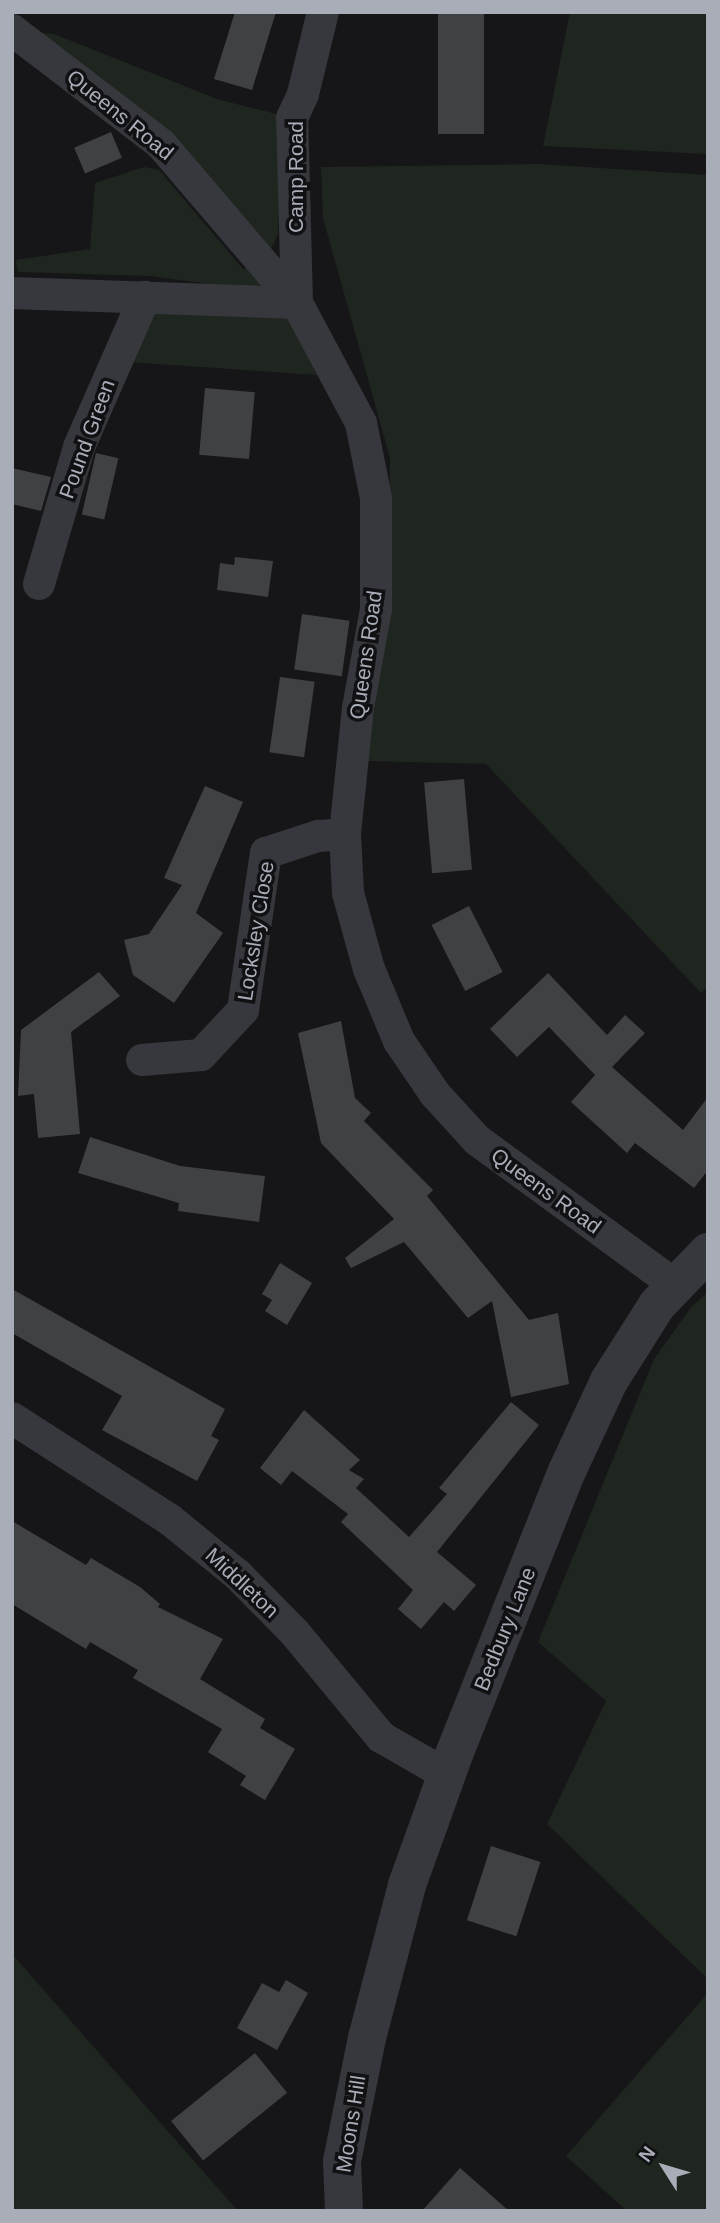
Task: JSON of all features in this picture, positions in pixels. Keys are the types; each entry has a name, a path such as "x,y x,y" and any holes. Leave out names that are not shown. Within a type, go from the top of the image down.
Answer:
{"street":[{"name":"Camp Road","path":"297,303 292,118 303,94 323,12"},
{"name":"Queens Road","path":"12,30 161,144 297,303 361,423 376,498 376,609 358,708 345,834 348,893 369,969 399,1041 435,1094 478,1140 674,1284"},
{"path":"12,293 297,303"},
{"name":"Pound Green","path":"39,584 79,447 145,298"},
{"name":"Locksley Close","path":"142,1060 201,1055 243,1010 266,853 318,836 345,834"},
{"name":"Bedbury Lane","path":"367,2038 407,1885 447,1775 572,1460 639,1328 674,1284 708,1252"},
{"name":"Middleton","path":"12,1418 169,1519 238,1575 295,1633 381,1737 447,1775"},
{"name":"Moons Hill","path":"344,2211 342,2161 367,2038"}],"shaded area":[{"path":"570,12 708,12 708,154 543,146"},
{"path":"12,29 54,34 217,99 292,118 281,136 278,234 265,263 317,375 128,362 145,311 227,286 149,276 18,272 16,260 90,249 95,183 144,167 159,170 244,270 266,243"},
{"path":"539,164 708,175 708,986 701,993 486,764 367,761 388,611 390,458 323,218 321,167"},
{"path":"708,1292 708,1979 547,1824 606,1701 538,1642 654,1359 692,1306"},
{"path":"12,1954 238,2211 12,2211"},
{"path":"708,1993 708,2211 627,2211 566,2156"}],"building":[{"path":"235,12 276,12 252,90 214,79"},
{"path":"438,12 484,12 484,134 438,134"},
{"path":"111,132 122,158 85,173 74,148"},
{"path":"205,388 255,392 249,459 199,455"},
{"path":"96,453 118,458 104,520 82,514"},
{"path":"12,468 51,477 41,511 12,504"},
{"path":"235,557 273,561 268,597 217,590 220,563 234,565"},
{"path":"302,614 350,621 342,676 294,669"},
{"path":"280,677 315,682 304,757 269,752"},
{"path":"464,779 472,870 432,873 424,782"},
{"path":"205,786 243,802 196,913 223,933 174,1003 133,975 124,940 149,934 182,885 164,878"},
{"path":"469,906 503,972 465,991 432,925"},
{"path":"99,972 120,996 71,1032 80,1134 38,1138 34,1094 18,1096 21,1030"},
{"path":"548,973 607,1035 625,1015 645,1033 612,1067 683,1130 708,1097 708,1170 694,1188 635,1143 627,1153 571,1102 595,1075 549,1027 517,1057 490,1029"},
{"path":"341,1021 355,1098 371,1113 364,1121 433,1190 427,1196 529,1320 558,1313 569,1384 511,1397 492,1301 468,1318 404,1242 351,1268 345,1258 394,1219 321,1143 298,1033"},
{"path":"90,1137 180,1166 265,1176 259,1222 178,1211 179,1203 78,1173"},
{"path":"280,1263 312,1283 287,1325 265,1311 272,1300 262,1294"},
{"path":"12,1289 225,1409 211,1436 219,1440 197,1481 102,1430 122,1396 12,1333"},
{"path":"511,1402 539,1425 437,1552 476,1585 454,1611 444,1602 421,1629 398,1609 413,1590 341,1522 348,1514 292,1471 281,1485 260,1468 304,1410 360,1460 349,1470 364,1479 356,1488 409,1537 447,1494 439,1488"},
{"path":"12,1521 86,1565 91,1558 140,1587 160,1604 158,1607 223,1639 200,1679 265,1719 260,1728 295,1749 265,1800 240,1785 246,1776 208,1752 222,1729 133,1678 138,1670 90,1642 86,1649 12,1604"},
{"path":"491,1846 540,1862 516,1936 467,1920"},
{"path":"286,1980 308,1993 277,2050 237,2028 262,1983 279,1992"},
{"path":"255,2053 287,2093 203,2161 171,2121"},
{"path":"460,2168 509,2211 422,2211"}]}
